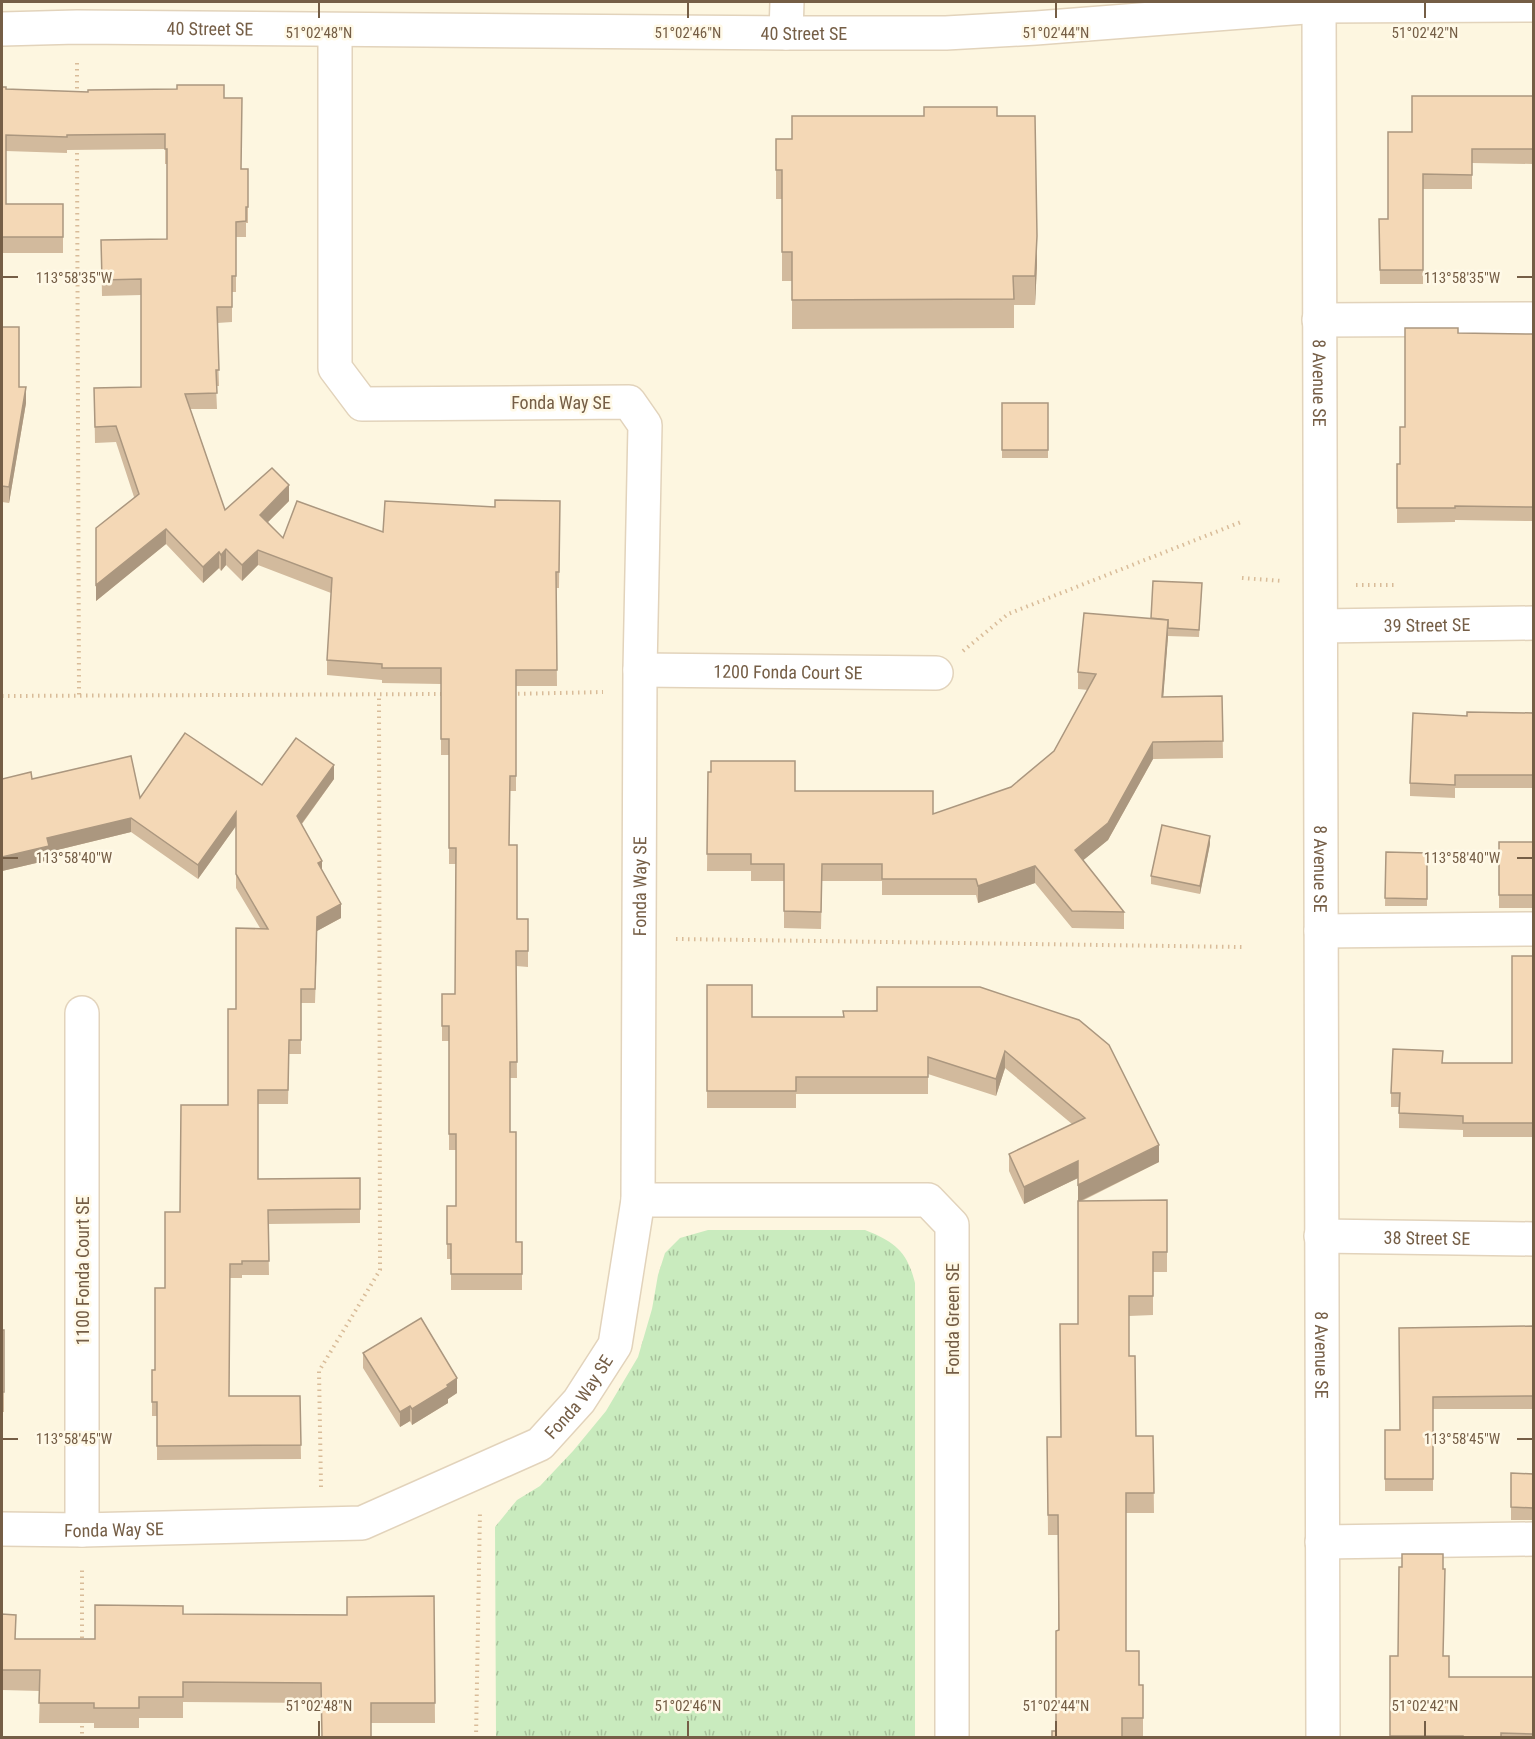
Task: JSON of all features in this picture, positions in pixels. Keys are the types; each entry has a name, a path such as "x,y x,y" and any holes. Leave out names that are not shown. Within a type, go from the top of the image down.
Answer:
{"street":[{"name":"40 Street SE","path":"2,29 76,27 109,15 335,31 786,17 946,33 1036,15 1319,4 1533,5"},
{"name":"8 Avenue SE","path":"1319,4 1323,1737"},
{"name":"Fonda Way SE","path":"2,1529 82,1530 362,1523 540,1444 579,1401 615,1345 638,1200 640,670 645,424 629,402 362,404 335,369 335,31"},
{"path":"1319,320 1533,319"},
{"name":"39 Street SE","path":"1321,626 1533,623"},
{"name":"1200 Fonda Court SE","path":"640,670 936,673"},
{"path":"1321,931 1533,929"},
{"name":"1100 Fonda Court SE","path":"82,1013 82,1530"},
{"name":"Fonda Green SE","path":"638,1200 928,1200 952,1226 952,1737"},
{"name":"38 Street SE","path":"1321,1236 1533,1239"},
{"path":"1322,1542 1533,1539"}],"path":[{"path":"76,27 77,100"},
{"path":"77,136 78,695"},
{"path":"936,673 1008,614 1241,522"},
{"path":"507,694 601,693 640,670"},
{"path":"322,1524 319,1371 380,1270 379,694"},
{"path":"2,696 449,694"},
{"path":"640,939 1242,947"},
{"path":"476,1737 481,1470"},
{"path":"82,1530 82,1655"},
{"path":"82,1714 82,1737"}],"green space":[{"path":"708,1230 865,1230 898,1249 904,1255 912,1272 915,1283 915,1737 496,1737 495,1527 517,1500 540,1486 606,1411 638,1357 665,1253 680,1238"}],"building":[{"path":"177,85 224,85 224,98 242,98 241,169 248,169 248,207 246,207 246,221 236,222 236,276 232,276 232,307 217,307 219,370 216,370 217,393 185,394 225,510 272,468 289,485 260,515 283,538 297,501 383,532 385,501 495,507 495,500 560,501 559,572 556,572 557,670 516,670 516,776 510,776 509,845 517,845 517,919 528,919 528,951 516,951 517,1062 510,1062 510,1132 516,1132 516,1242 522,1242 522,1274 451,1274 451,1244 447,1244 447,1206 456,1206 456,1134 449,1134 449,1026 442,1026 442,994 455,994 456,848 449,848 449,739 441,739 441,668 382,668 382,664 327,660 332,578 258,550 242,565 226,549 221,555 219,552 203,567 166,529 96,585 96,528 139,494 116,426 95,427 94,388 141,387 141,279 102,280 101,240 167,239 165,134 67,135 67,137 6,135 6,204 63,204 63,237 2,237 2,87 88,92 88,90 177,89"},
{"path":"1412,96 1533,96 1533,149 1472,149 1472,175 1423,174 1423,270 1380,270 1379,219 1388,219 1388,132 1412,132"},
{"path":"924,107 997,107 997,116 1035,116 1037,236 1035,276 1013,276 1014,299 792,300 792,252 782,252 782,170 776,170 776,139 792,139 792,116 924,116"},
{"path":"2,327 19,327 19,387 26,387 9,487 2,486"},
{"path":"1405,328 1458,328 1458,333 1533,334 1533,507 1397,508 1400,427 1405,427"},
{"path":"1002,403 1048,403 1048,450 1002,450"},
{"path":"1153,581 1202,583 1199,630 1168,628 1168,620 1151,618"},
{"path":"1084,613 1168,620 1162,697 1222,696 1223,741 1153,742 1108,823 1075,850 1124,912 1072,911 1035,866 978,886 976,879 882,879 882,864 822,864 821,912 784,911 784,864 751,864 751,854 707,854 708,772 711,772 711,761 795,761 795,791 933,791 933,814 1011,787 1054,751 1096,674 1078,672"},
{"path":"1467,712 1533,713 1533,775 1455,775 1455,785 1410,783 1413,713 1467,716"},
{"path":"185,733 262,785 296,738 334,765 297,816 322,861 318,863 341,904 317,917 315,989 301,989 301,1040 289,1040 288,1090 258,1090 258,1179 360,1178 360,1209 268,1210 269,1261 242,1261 242,1264 230,1264 229,1396 300,1396 301,1445 157,1446 157,1402 152,1402 152,1370 155,1370 155,1288 165,1288 165,1212 180,1212 181,1105 228,1105 228,1009 236,1009 236,928 268,929 236,874 236,812 198,865 131,818 47,838 49,846 2,857 2,779 31,772 32,779 131,756 140,798"},
{"path":"1162,825 1210,836 1200,886 1151,876"},
{"path":"1499,842 1533,842 1533,895 1499,895"},
{"path":"1386,852 1427,853 1427,899 1385,898"},
{"path":"1512,956 1533,956 1533,1123 1463,1123 1463,1116 1399,1113 1400,1093 1391,1093 1393,1049 1443,1051 1442,1063 1512,1063"},
{"path":"707,985 752,985 752,1017 844,1017 843,1011 877,1011 877,987 980,987 1079,1020 1109,1045 1159,1145 1078,1185 1078,1161 1024,1187 1009,1154 1085,1118 1005,1051 996,1079 928,1057 928,1077 796,1077 796,1091 707,1091"},
{"path":"1167,1200 1167,1252 1153,1252 1153,1296 1129,1296 1129,1356 1135,1356 1136,1436 1153,1436 1154,1493 1126,1493 1126,1651 1139,1651 1139,1685 1143,1685 1143,1718 1122,1718 1122,1737 1052,1737 1052,1731 1056,1731 1056,1631 1059,1630 1058,1515 1048,1515 1047,1437 1061,1437 1060,1324 1078,1324 1078,1201"},
{"path":"421,1318 457,1378 447,1385 448,1387 412,1409 410,1406 400,1412 363,1353"},
{"path":"1533,1326 1533,1396 1433,1397 1433,1479 1385,1479 1385,1430 1400,1430 1399,1328"},
{"path":"2,1330 4,1330 4,1392 2,1392"},
{"path":"1511,1473 1533,1474 1533,1508 1511,1507"},
{"path":"1402,1554 1443,1554 1443,1569 1445,1569 1443,1656 1449,1656 1449,1677 1533,1677 1533,1734 1501,1733 1501,1737 1390,1736 1390,1656 1398,1656 1399,1567 1402,1567"},
{"path":"434,1596 435,1703 371,1703 371,1737 322,1737 321,1683 183,1682 183,1697 139,1697 139,1708 94,1708 94,1703 39,1703 40,1670 2,1670 2,1614 16,1615 15,1639 95,1639 95,1605 183,1606 183,1614 347,1615 347,1597"}]}
